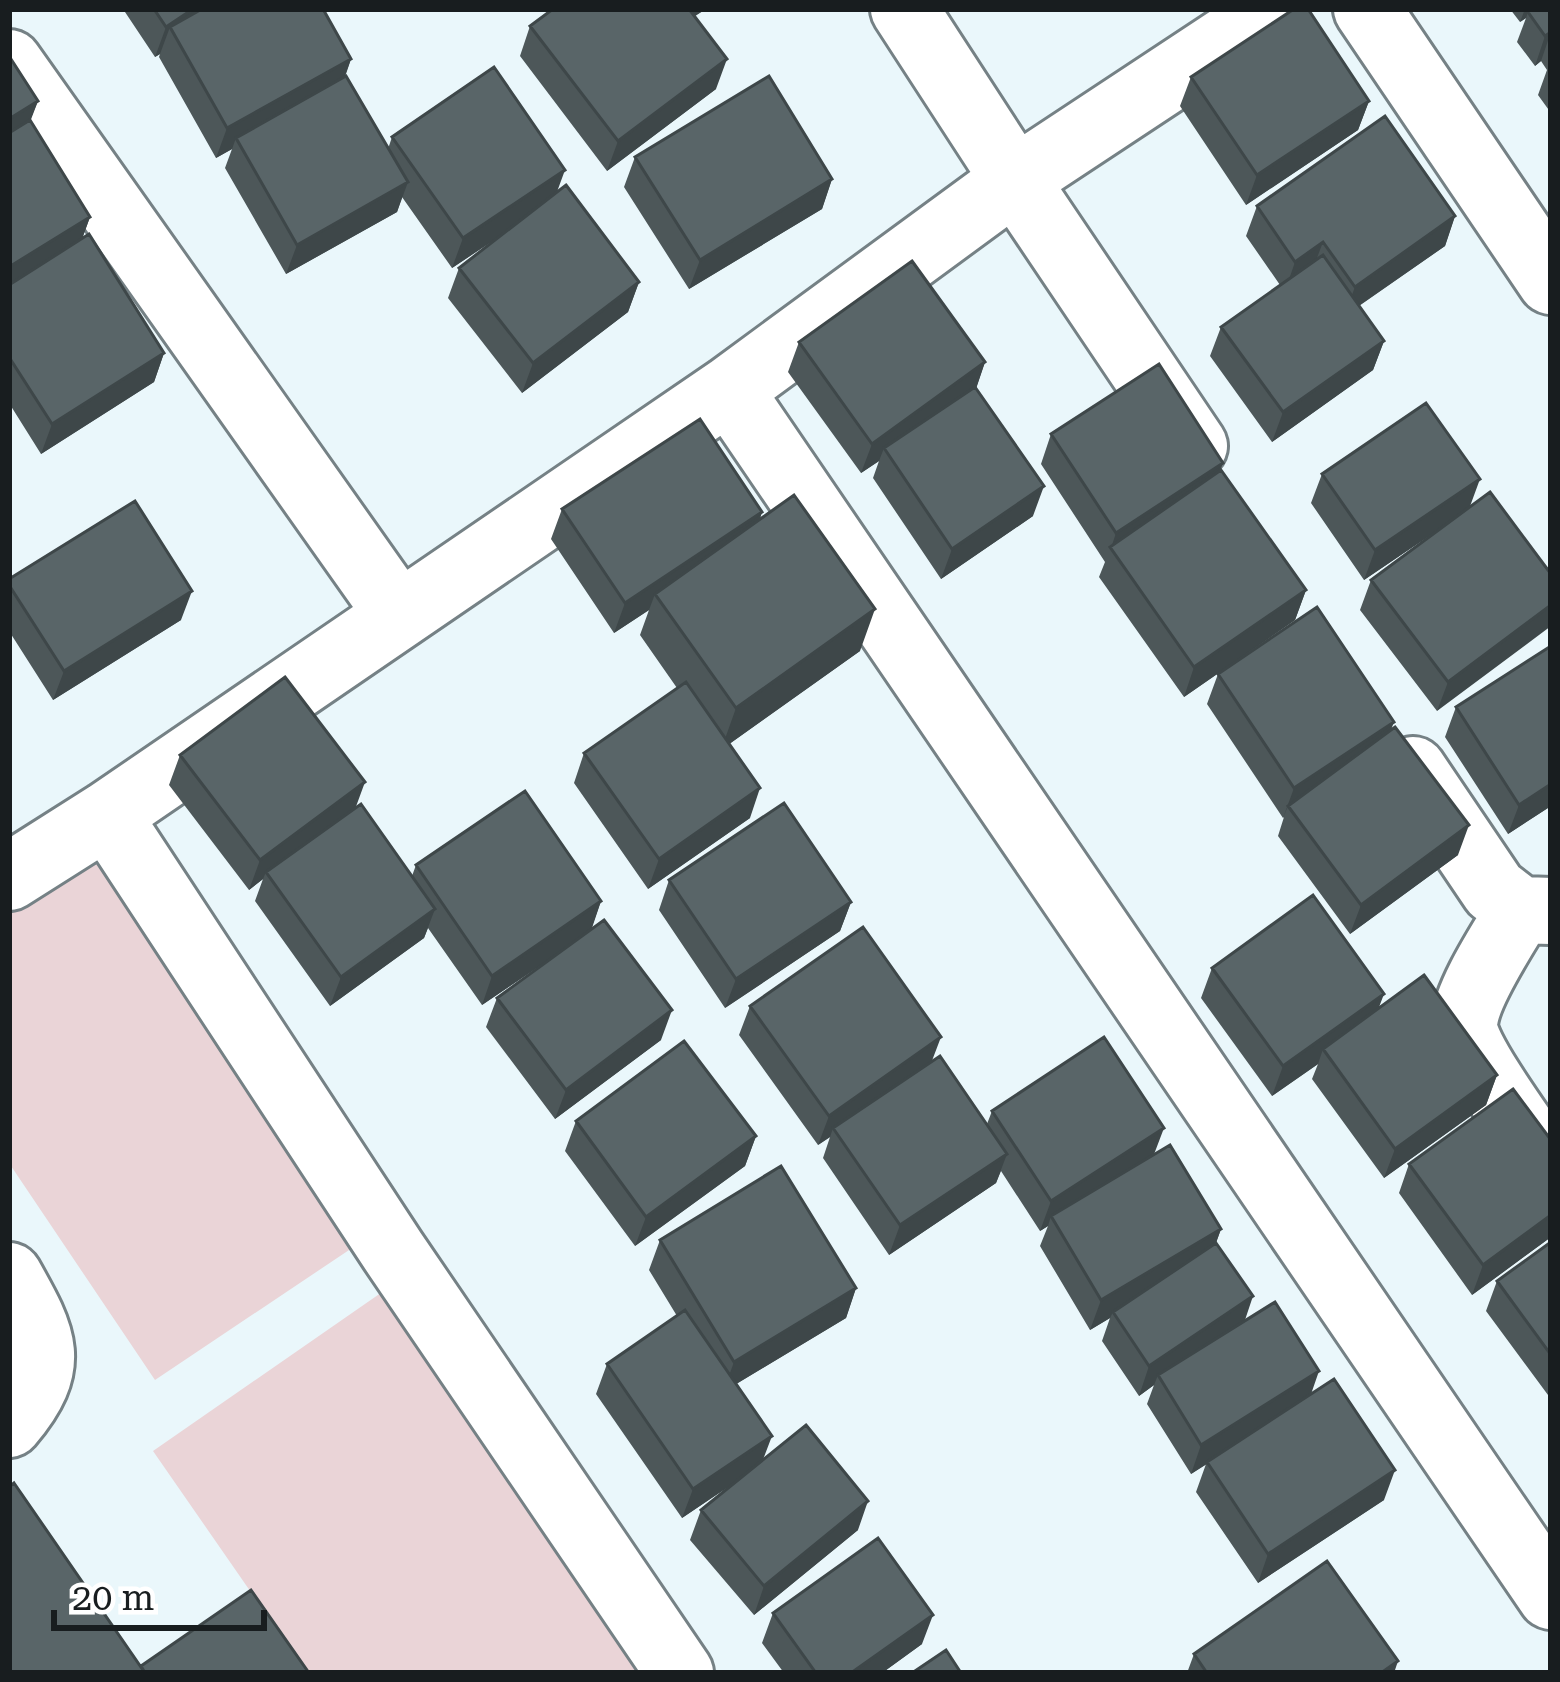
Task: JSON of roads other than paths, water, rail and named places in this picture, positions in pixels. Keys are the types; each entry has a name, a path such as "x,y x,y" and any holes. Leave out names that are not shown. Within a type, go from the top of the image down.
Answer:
{"lane":[{"path":"904,9 1228,496"},
{"path":"9,877 730,390 1015,180 1274,9"},
{"path":"1367,9 1551,281"},
{"path":"9,63 399,615"},
{"path":"730,390 1551,1596"},
{"path":"1374,712 1494,890 1536,910 1484,970 1464,1029 1473,1053 1551,1170"},
{"path":"106,814 393,1251 680,1673"},
{"path":"9,1276 40,1339 41,1374 28,1401 9,1424"}]}
